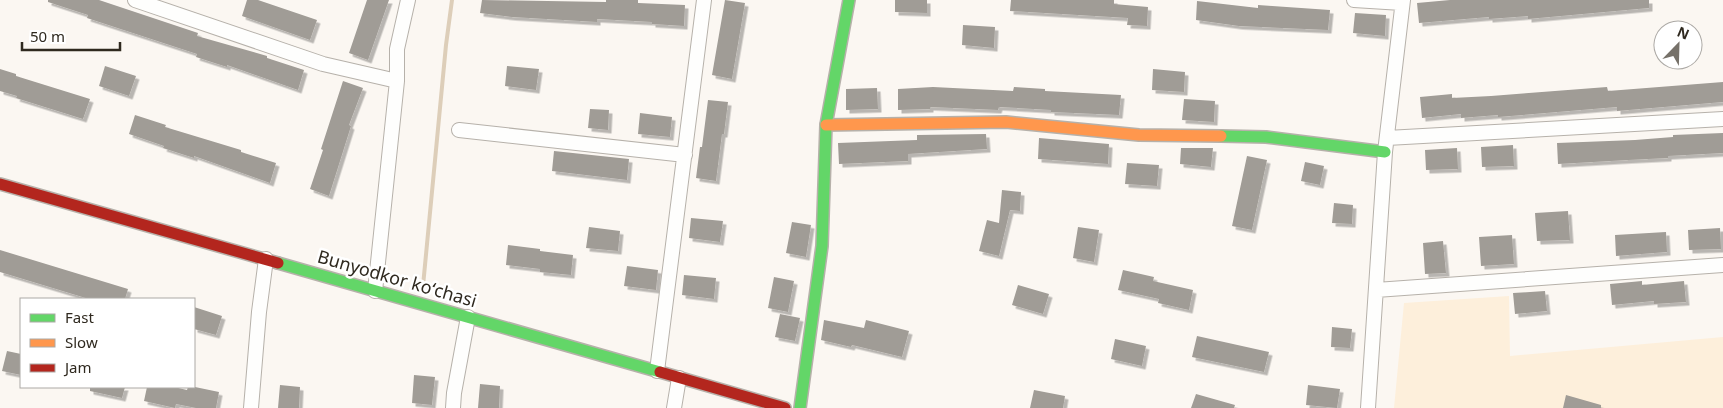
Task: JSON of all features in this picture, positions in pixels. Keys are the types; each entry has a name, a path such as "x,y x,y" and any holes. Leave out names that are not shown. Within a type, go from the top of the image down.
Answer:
{"street":[{"path":"135,0 322,64 397,81"},
{"path":"375,291 397,81 397,49 408,0"},
{"path":"657,372 704,0"},
{"path":"800,408 822,246 826,125 849,0"},
{"path":"1354,0 1402,1 1386,145 1368,408"},
{"path":"826,125 1006,122 1139,135 1266,137 1386,145 1723,119"},
{"path":"459,130 685,155"},
{"name":"Bunyodkor koʻchasi","path":"0,184 785,408"},
{"path":"251,408 259,312 266,260"},
{"path":"1376,290 1723,265"},
{"path":"453,408 468,317"},
{"path":"674,408 679,378"}],"shaded area":[{"path":"1509,296 1510,356 1723,337 1723,408 1394,408 1404,303"}],"building":[{"path":"48,0 99,0 198,33 197,36 267,56 267,58 304,70 298,90 227,65 227,67 196,57 197,54 87,18 88,15 48,2"},
{"path":"247,0 258,0 317,20 310,40 242,16"},
{"path":"367,0 389,0 368,60 349,53"},
{"path":"482,0 606,2 606,0 638,0 638,3 685,5 684,26 597,19 597,22 512,17 480,13"},
{"path":"725,0 745,3 732,79 712,75"},
{"path":"895,0 927,0 927,13 895,12"},
{"path":"1011,0 1114,0 1114,4 1148,7 1147,26 1127,25 1128,18 1010,11"},
{"path":"1450,0 1649,0 1649,8 1528,19 1528,16 1489,19 1489,17 1419,23 1417,3"},
{"path":"1197,1 1258,8 1258,5 1330,10 1328,30 1239,26 1196,20"},
{"path":"1355,13 1386,15 1385,36 1353,33"},
{"path":"963,25 995,27 994,48 962,45"},
{"path":"105,66 136,76 129,96 99,86"},
{"path":"507,66 539,69 536,90 505,86"},
{"path":"0,69 16,74 16,76 90,99 83,119 16,98 17,96 0,91"},
{"path":"1153,69 1185,72 1184,92 1152,90"},
{"path":"343,81 363,88 349,125 351,126 329,196 310,189"},
{"path":"1723,82 1723,102 1617,111 1617,107 1498,117 1498,115 1461,118 1461,114 1422,118 1420,97 1452,94 1452,98 1491,96 1607,87 1608,91"},
{"path":"933,87 1013,91 1014,87 1045,89 1045,91 1121,95 1119,115 1051,112 1051,110 999,107 998,110 930,107 930,109 898,110 898,89"},
{"path":"877,88 878,109 846,110 846,89"},
{"path":"1184,99 1215,101 1214,122 1182,120"},
{"path":"708,100 728,102 716,181 696,178"},
{"path":"590,109 609,110 608,130 588,128"},
{"path":"640,113 672,117 670,137 638,134"},
{"path":"135,115 166,125 165,127 241,150 241,152 276,163 270,183 194,156 194,158 163,148 164,146 129,134"},
{"path":"1723,133 1723,153 1558,164 1557,143 1635,140 1673,137 1673,135"},
{"path":"986,134 987,149 908,154 908,161 839,164 838,143 917,140 917,135"},
{"path":"1039,138 1109,144 1108,164 1038,159"},
{"path":"1513,145 1514,166 1482,167 1481,147"},
{"path":"1181,148 1213,148 1211,167 1180,164"},
{"path":"1457,148 1458,169 1426,170 1425,150"},
{"path":"554,151 629,159 627,180 552,171"},
{"path":"1247,156 1267,160 1252,230 1232,226"},
{"path":"1305,162 1324,166 1320,185 1301,181"},
{"path":"1127,163 1159,165 1157,186 1125,184"},
{"path":"1002,190 1021,192 1020,211 1010,210 999,256 979,251 987,220 999,223"},
{"path":"1334,203 1353,205 1352,224 1332,223"},
{"path":"1568,211 1570,240 1537,241 1535,213"},
{"path":"691,218 723,221 720,242 689,238"},
{"path":"792,222 811,225 806,257 786,253"},
{"path":"589,227 620,231 618,251 586,248"},
{"path":"1078,227 1099,230 1094,262 1073,258"},
{"path":"1720,228 1721,249 1689,250 1688,230"},
{"path":"1666,232 1667,252 1616,256 1615,235"},
{"path":"1512,235 1514,264 1481,266 1479,237"},
{"path":"1443,241 1446,273 1425,274 1423,243"},
{"path":"508,245 573,255 571,275 540,272 540,269 506,265"},
{"path":"0,250 128,289 125,298 86,298 0,272"},
{"path":"627,266 658,270 656,290 624,286"},
{"path":"1123,270 1154,277 1153,281 1193,290 1189,310 1158,303 1159,299 1118,290"},
{"path":"684,275 716,278 714,299 682,295"},
{"path":"774,277 794,281 788,312 768,308"},
{"path":"1642,281 1642,285 1684,281 1686,302 1654,304 1654,301 1612,305 1610,284"},
{"path":"1018,285 1049,294 1043,314 1012,305"},
{"path":"1545,291 1547,311 1515,314 1513,293"},
{"path":"195,307 222,316 216,335 195,329"},
{"path":"780,314 800,318 795,341 775,337"},
{"path":"824,320 864,328 866,320 909,331 902,357 821,340"},
{"path":"1332,327 1352,329 1350,348 1331,347"},
{"path":"1197,336 1269,352 1264,372 1192,357"},
{"path":"1115,339 1146,346 1142,366 1111,359"},
{"path":"7,351 20,354 20,375 2,371"},
{"path":"414,375 435,377 432,405 412,403"},
{"path":"480,384 500,386 499,408 478,408"},
{"path":"280,385 300,387 299,408 278,408"},
{"path":"1308,385 1340,389 1337,408 1306,405"},
{"path":"195,387 219,392 216,408 196,408 176,404 175,408 144,401 147,388 178,388 187,390 188,388"},
{"path":"90,388 125,388 122,398 90,391"},
{"path":"1034,390 1065,396 1063,408 1030,408"},
{"path":"1196,394 1235,405 1234,408 1191,408"},
{"path":"1566,395 1601,405 1601,408 1563,408"}],"waterway":[{"path":"423,286 452,0"}],"traffic: fast":[{"path":"800,408 822,246 826,125 849,0"},
{"path":"1221,136 1266,137 1385,152"},
{"path":"278,263 660,372"}],"traffic: slow":[{"path":"826,125 1006,122 1139,135 1221,136"}],"traffic: jam":[{"path":"0,184 278,263"},
{"path":"660,372 785,408"}]}
